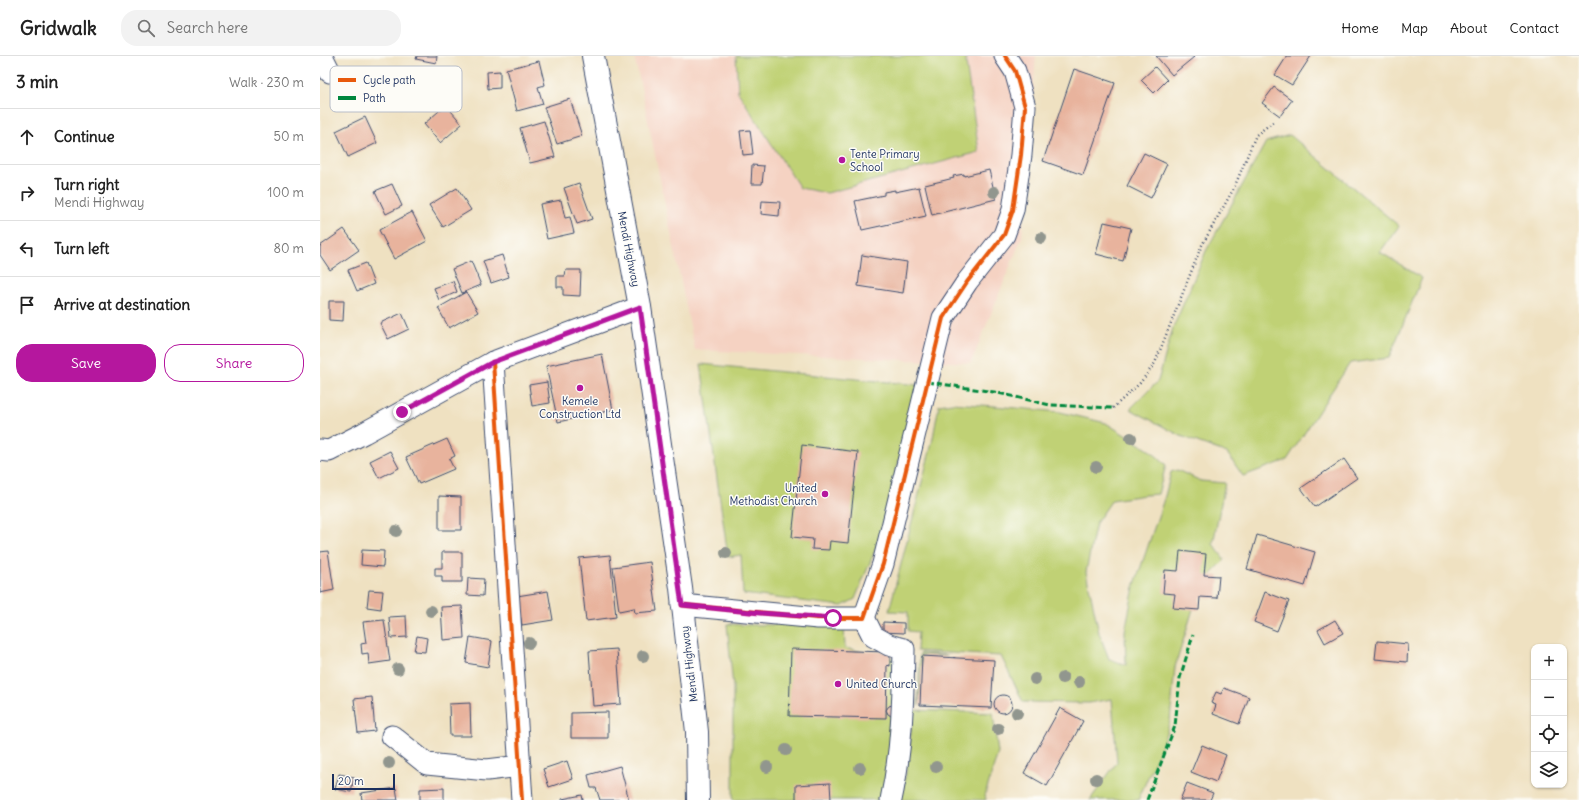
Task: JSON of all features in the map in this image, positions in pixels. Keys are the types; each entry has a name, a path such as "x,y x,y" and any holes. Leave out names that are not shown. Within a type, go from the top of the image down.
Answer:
{"main road":[{"name":"Mendi Highway","path":"593,56 640,307 682,605 697,732 698,800"}],"street":[{"path":"891,800 898,770 902,723 904,649 888,645 873,636 864,618 883,564 943,318 967,282 1004,235 1013,210 1022,155 1025,108 1015,71 1005,56"},
{"path":"320,450 329,451 493,362 640,307"},
{"path":"493,362 522,800"},
{"path":"682,605 818,618 864,618"},
{"path":"392,736 426,764 487,770 520,766"}],"path":[{"path":"1112,408 1140,383 1154,363 1201,247 1234,188 1256,135 1273,122"}],"shaded area":[{"name":"Tente Primary School","path":"634,56 1036,56 1022,237 971,363 695,350"}],"green space":[{"path":"736,56 965,56 979,152 827,193 800,188 738,92"},
{"path":"1290,135 1399,226 1380,252 1422,278 1389,358 1350,363 1287,460 1243,476 1227,453 1181,436 1130,409 1158,381 1173,328 1206,251 1266,142"},
{"path":"701,364 919,385 876,548 855,599 842,606 743,594 741,555 728,557"},
{"path":"952,403 1060,412 1106,423 1152,452 1166,465 1158,494 1112,500 1096,523 1086,572 1099,633 1109,659 1126,665 1125,631 1134,587 1165,496 1171,472 1177,470 1201,481 1225,483 1213,544 1225,560 1211,574 1193,609 1175,667 1170,721 1161,748 1138,800 1090,800 1117,762 1112,699 1088,703 1023,702 1001,656 917,651 918,632 908,631 908,612 889,611 932,443 939,405"},
{"path":"727,624 844,624 845,648 898,659 886,800 733,800 733,687"},
{"path":"920,653 947,655 922,655 918,706"},
{"path":"912,710 993,713 998,753 985,795 986,800 900,800 909,755"}],"building":[{"path":"417,56 437,56 436,63 416,59"},
{"path":"1156,56 1193,56 1194,57 1172,75"},
{"path":"1287,56 1311,56 1292,85 1275,75"},
{"path":"539,61 545,85 538,87 543,104 517,111 506,69"},
{"path":"1155,67 1167,80 1154,93 1141,80"},
{"path":"1074,69 1115,83 1083,175 1043,161"},
{"path":"500,71 500,88 488,89 487,72"},
{"path":"1274,87 1292,100 1280,116 1262,103"},
{"path":"570,99 582,136 557,144 544,107"},
{"path":"438,112 452,112 462,124 440,143 424,124"},
{"path":"365,117 377,143 348,157 336,131"},
{"path":"544,121 555,157 530,163 520,128"},
{"path":"750,130 753,154 743,155 740,131"},
{"path":"1144,153 1167,164 1151,198 1127,186"},
{"path":"752,165 764,166 762,184 751,184"},
{"path":"989,170 996,199 932,215 925,185 954,178 953,176 964,174 964,176"},
{"path":"579,183 592,219 577,224 564,188"},
{"path":"392,184 402,206 386,214 375,191"},
{"path":"919,187 926,216 862,230 855,201 884,195 884,192 895,190 895,192"},
{"path":"457,188 471,210 443,227 429,205"},
{"path":"561,200 565,218 570,217 574,233 547,239 540,204"},
{"path":"762,201 780,202 779,216 761,214"},
{"path":"412,212 427,241 394,259 379,230"},
{"path":"1104,222 1131,228 1123,261 1096,254"},
{"path":"344,229 359,250 330,270 320,255 320,246"},
{"path":"502,255 509,277 491,283 483,261"},
{"path":"862,255 907,262 903,293 858,286"},
{"path":"471,261 481,285 462,293 452,269"},
{"path":"366,263 374,284 357,291 348,270"},
{"path":"566,270 581,270 580,296 563,295 563,287 557,287 557,276 565,276"},
{"path":"453,281 457,292 439,300 434,288"},
{"path":"466,292 478,312 449,328 438,308"},
{"path":"329,301 344,301 343,321 329,320"},
{"path":"402,313 409,329 388,339 380,323"},
{"name":"Kemele Construction Ltd","path":"602,354 613,410 558,422 546,366"},
{"path":"547,382 550,403 532,406 529,385"},
{"path":"447,439 455,456 449,459 454,469 419,484 406,457"},
{"name":"United Methodist Church","path":"802,445 858,452 848,543 830,541 829,550 812,549 813,539 792,537"},
{"path":"390,451 399,468 379,478 370,461"},
{"path":"1344,459 1357,478 1315,507 1301,488"},
{"path":"439,496 461,497 461,530 439,530"},
{"path":"1257,535 1315,552 1305,586 1247,569"},
{"path":"362,550 384,551 383,567 361,565"},
{"path":"328,551 334,590 320,593 320,552"},
{"path":"1180,551 1206,554 1204,575 1219,576 1217,598 1200,597 1199,610 1173,608 1175,594 1163,593 1165,570 1178,571"},
{"path":"442,552 462,552 462,582 442,582 442,576 435,576 435,568 442,568"},
{"path":"610,555 616,617 586,621 579,558"},
{"path":"650,562 657,611 635,613 634,608 619,611 613,567"},
{"path":"468,578 484,579 483,596 467,595"},
{"path":"369,590 383,591 381,609 367,607"},
{"path":"548,591 553,620 522,625 517,596"},
{"path":"1265,592 1289,601 1277,631 1254,622"},
{"path":"462,606 464,638 443,640 441,607"},
{"path":"406,616 407,637 391,638 389,617"},
{"path":"384,620 390,661 369,664 368,653 362,654 361,644 366,643 363,622"},
{"path":"1335,620 1343,633 1325,643 1318,630"},
{"path":"883,622 904,623 904,633 883,632"},
{"path":"417,636 427,638 425,652 414,651"},
{"path":"470,637 492,641 488,667 466,663"},
{"path":"1377,641 1408,644 1407,662 1375,659"},
{"path":"617,649 621,704 593,706 589,651"},
{"name":"United Church","path":"791,649 890,653 890,666 887,665 886,718 789,716"},
{"path":"922,656 994,660 991,708 920,705"},
{"path":"1224,688 1249,697 1239,724 1213,714 1216,705 1211,703 1216,692 1221,694"},
{"path":"1003,695 1007,696 1011,700 1011,708 1007,712 1003,713 999,712 995,708 994,704 995,700 999,696"},
{"path":"372,697 375,731 358,733 354,699"},
{"path":"470,703 471,736 450,736 449,704"},
{"path":"892,705 893,716 891,716 886,710"},
{"path":"1060,708 1083,721 1047,786 1024,773"},
{"path":"608,712 608,738 571,738 571,713"},
{"path":"1202,745 1226,755 1216,782 1191,772"},
{"path":"567,761 573,779 549,787 543,769"},
{"path":"620,766 629,800 600,800 596,788 591,788 588,775"},
{"path":"339,774 354,777 351,792 335,789"},
{"path":"830,783 831,800 796,800 796,785"},
{"path":"1187,783 1213,793 1210,800 1180,800"},
{"path":"396,788 398,800 362,800 361,793"},
{"path":"444,788 444,800 420,800 420,789"},
{"path":"582,795 583,800 562,800 562,799"}],"marked path":[{"path":"928,382 994,392 1050,405 1113,408"},
{"path":"1147,800 1175,726 1180,678 1193,635"}],"cycle path":[{"path":"682,605 818,618 864,618 883,564 943,318 967,282 1004,235 1013,210 1021,155 1025,107 1015,71 1005,56"},
{"path":"493,362 522,800"}],"place":[{"name":"Tente Primary School","path":"842,160"},
{"name":"Kemele Construction Ltd","path":"580,388"},
{"name":"United Methodist Church","path":"825,494"},
{"name":"United Church","path":"838,684"}],"route":[{"path":"402,412 493,362 640,307 682,605 818,618 833,618"}]}
